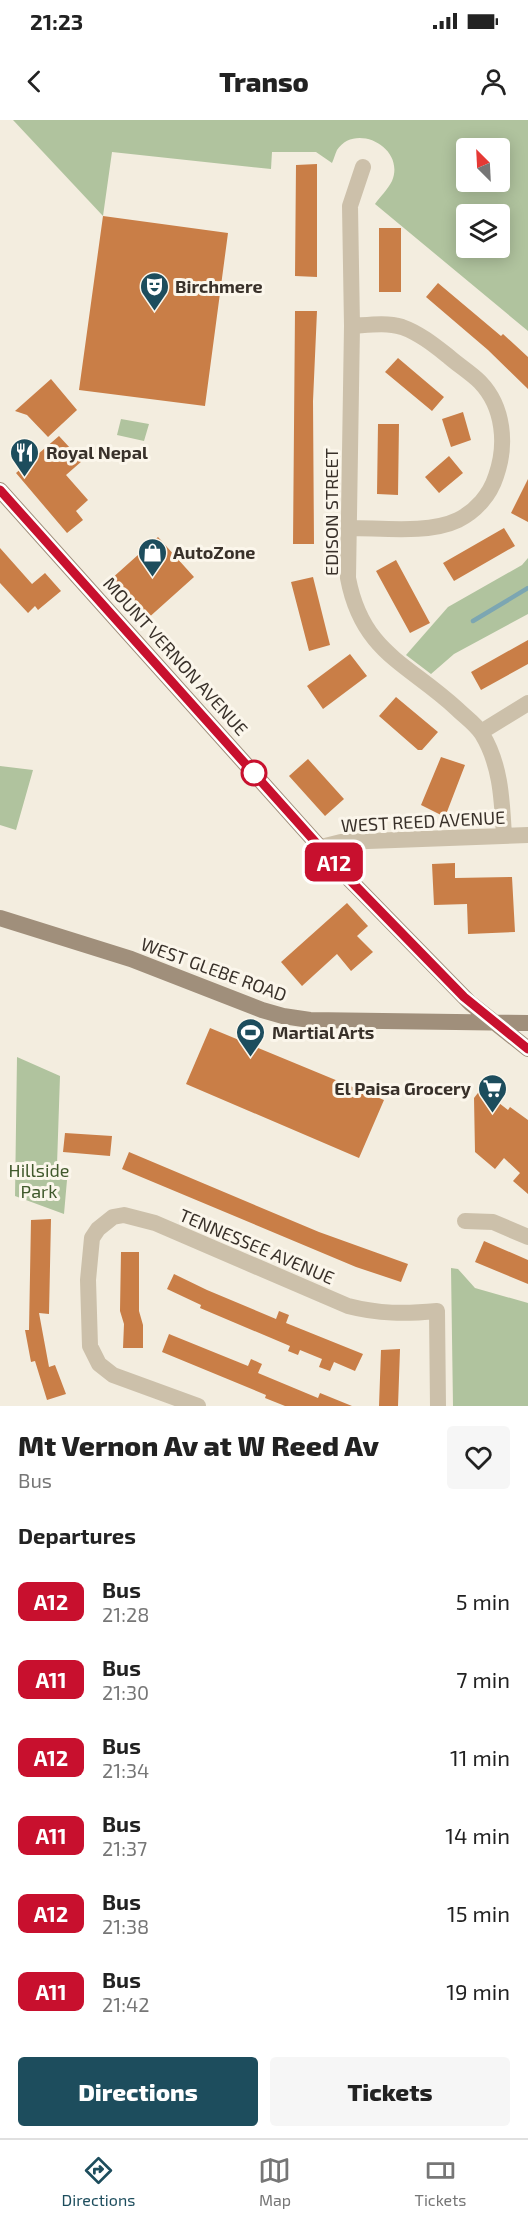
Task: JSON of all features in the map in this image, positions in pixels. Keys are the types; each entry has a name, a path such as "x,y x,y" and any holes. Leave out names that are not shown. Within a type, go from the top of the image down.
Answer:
{"main road":[{"name":"MOUNT VERNON AVENUE","path":"0,490 321,848 457,991 528,1049"},
{"name":"WEST GLEBE ROAD","path":"0,918 131,959 283,1016 310,1020 528,1023"}],"street":[{"name":"EDISON STREET","path":"363,167 350,206 352,326 348,578 357,611 371,635 397,663 446,699 482,732 497,768 502,798 504,836"},
{"path":"350,528 426,528 457,521 469,514 488,494 495,480 503,452 502,431 498,416 492,399 480,383 440,350 413,332 388,324 352,326"},
{"path":"482,732 528,703"},
{"name":"WEST REED AVENUE","path":"321,848 341,842 528,835"},
{"name":"TENNESSEE AVENUE","path":"198,1406 113,1375 99,1364 90,1346 89,1258 92,1238 98,1228 113,1217 124,1215 155,1223 348,1306 390,1314 436,1311 438,1406"},
{"path":"465,1221 493,1222 528,1237"}],"green space":[{"path":"13,120 528,120 528,331 375,204 392,181 394,169 392,158 376,142 355,138 345,142 337,150 332,163 316,152 272,152 271,169 112,152 103,216"},
{"path":"121,419 149,424 144,441 117,435"},
{"path":"528,558 528,614 454,654 431,674 406,655 448,607 522,565"},
{"path":"0,766 33,770 16,830 0,825"},
{"name":"Hillside Park","path":"17,1057 60,1076 57,1165 67,1180 64,1214 15,1196"},
{"path":"451,1268 458,1269 475,1288 528,1303 528,1406 453,1406"}],"building":[{"path":"317,164 317,277 295,276 296,165"},
{"name":"Birchmere","path":"103,216 228,233 205,406 79,390"},
{"path":"379,228 401,228 401,292 379,292"},
{"path":"438,283 501,336 503,334 528,357 528,389 488,350 426,297"},
{"path":"295,311 317,311 313,401 314,544 293,544"},
{"path":"398,358 444,397 432,411 385,372"},
{"path":"51,379 77,410 48,437 27,415 15,411"},
{"path":"463,412 471,440 451,447 442,419"},
{"path":"378,424 399,424 398,495 377,494"},
{"path":"59,436 82,461 66,475 88,500 76,511 83,520 67,533 16,473"},
{"path":"449,456 463,473 439,493 425,477"},
{"path":"528,479 528,522 511,513"},
{"path":"504,528 515,546 454,581 443,563"},
{"name":"AutoZone","path":"158,537 194,577 146,620 110,580"},
{"path":"0,548 32,584 45,573 61,591 38,610 35,606 28,613 0,583"},
{"path":"396,560 430,623 410,633 376,571"},
{"path":"313,577 330,645 309,651 291,582"},
{"path":"528,640 528,664 481,690 471,672"},
{"path":"350,654 367,676 323,709 307,686"},
{"path":"396,697 438,732 422,750 418,750 379,716"},
{"path":"441,757 465,765 445,817 421,805"},
{"path":"308,759 344,799 325,816 289,776"},
{"path":"455,863 455,878 512,877 515,932 468,934 467,904 434,905 432,864"},
{"path":"347,903 368,926 357,936 373,952 351,971 337,954 302,986 281,962"},
{"path":"210,1028 384,1100 359,1158 186,1084"},
{"path":"481,1089 508,1110 510,1107 528,1120 528,1194 513,1181 520,1173 504,1158 495,1169 475,1152 474,1098"},
{"path":"65,1133 112,1136 110,1156 63,1152"},
{"path":"129,1152 319,1232 408,1264 401,1282 356,1267 122,1169"},
{"path":"51,1219 49,1314 39,1313 49,1367 55,1365 66,1394 47,1400 35,1361 31,1362 25,1330 29,1330 31,1220"},
{"path":"484,1241 528,1260 528,1284 475,1262"},
{"path":"121,1252 139,1252 139,1311 143,1325 143,1348 123,1348 124,1324 120,1311"},
{"path":"174,1274 276,1319 279,1311 289,1315 286,1323 363,1354 355,1371 334,1362 330,1371 319,1367 322,1359 300,1350 298,1355 288,1351 290,1346 200,1308 201,1305 167,1289"},
{"path":"169,1334 248,1366 251,1359 262,1364 258,1373 318,1398 320,1393 352,1406 285,1406 265,1398 266,1395 162,1352"},
{"path":"400,1349 398,1406 379,1406 381,1350"}],"waterway":[{"path":"473,621 528,588"}],"bus line":[{"name":"A12","path":"0,490 344,874 464,997 528,1049"}],"place":[{"name":"Birchmere","path":"154,312"},
{"name":"Royal Nepal","path":"25,478"},
{"name":"AutoZone","path":"152,578"},
{"name":"Martial Arts","path":"251,1058"},
{"name":"El Paisa Grocery","path":"492,1114"}]}
